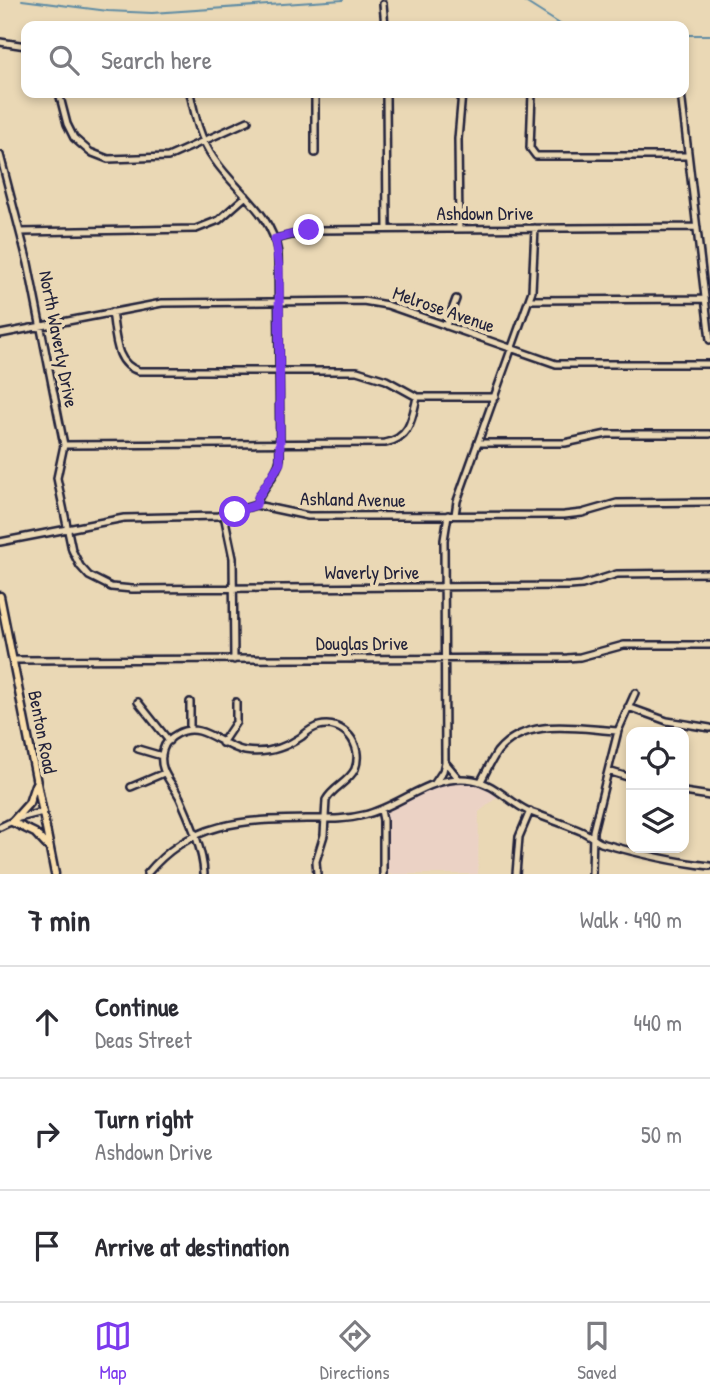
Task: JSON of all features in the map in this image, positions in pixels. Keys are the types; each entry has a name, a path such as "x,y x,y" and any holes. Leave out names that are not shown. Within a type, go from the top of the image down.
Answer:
{"main road":[{"name":"Benton Road","path":"0,596 55,874"},
{"path":"37,781 29,803 12,822 35,833 50,849"}],"street":[{"path":"383,4 385,21"},
{"path":"0,42 21,45"},
{"path":"60,98 74,138 90,152 103,158 162,158 248,121"},
{"path":"191,98 204,142 223,171 264,217 275,239 279,260 278,466 258,497 256,505"},
{"path":"315,98 315,153"},
{"path":"386,98 387,229"},
{"path":"459,229 458,132 461,98"},
{"path":"532,98 530,148 536,156 688,156"},
{"path":"682,98 710,340"},
{"name":"North Waverly Drive","path":"0,155 20,232 64,445 57,478 68,528"},
{"path":"20,232 196,229 219,220 246,195"},
{"name":"Ashdown Drive","path":"275,239 309,230 697,227"},
{"path":"455,515 457,500 529,300 534,279 535,228"},
{"path":"446,326 456,299"},
{"path":"529,300 705,299"},
{"name":"Melrose Avenue","path":"0,334 171,302 355,301 380,303 540,360 564,365 710,364"},
{"path":"111,312 120,355 125,364 133,369 153,372 363,372 386,380 417,397 495,397"},
{"path":"64,445 394,441 409,429 417,397"},
{"path":"478,443 565,443 607,434 710,434"},
{"name":"Ashland Avenue","path":"0,542 131,517 224,515 256,505 308,516 571,514 617,503 710,502"},
{"path":"224,515 233,558 234,660"},
{"path":"435,783 446,762 444,540 447,515"},
{"name":"Waverly Drive","path":"68,528 72,550 80,566 89,576 106,585 122,589 570,586 617,574 710,573"},
{"name":"Douglas Drive","path":"13,660 574,657 618,646 710,645"},
{"path":"593,874 592,838 618,731 635,693"},
{"path":"138,702 169,741"},
{"path":"190,702 190,730"},
{"path":"222,743 236,722 236,702"},
{"path":"628,707 667,722 710,727"},
{"path":"204,874 202,859 180,798 164,773 162,756 169,741 180,732 190,730 207,733 238,750 258,751 288,745 320,725 337,727 347,733 357,750 356,766 347,779 328,796 324,835 316,861 317,874"},
{"path":"481,782 499,750 517,735 529,730 549,727 618,731"},
{"path":"138,749 162,756"},
{"path":"446,762 459,779"},
{"path":"608,771 626,776"},
{"path":"131,787 164,773"},
{"path":"148,874 162,858 194,836 219,825 241,821 350,818 380,810 435,783 459,779 481,782 530,811 585,833 598,842 710,866"},
{"path":"689,793 710,796"},
{"path":"380,810 383,820 383,874"},
{"path":"516,874 517,845 530,811"},
{"path":"0,827 43,812"}],"shaded area":[{"path":"470,779 502,793 479,812 478,874 383,874 381,810 424,787"}],"waterway":[{"path":"22,0 108,11 152,13 343,0"},
{"path":"522,0 555,21"},
{"path":"689,35 710,35"}],"route":[{"path":"235,512 256,505 258,497 280,463 279,268 275,239 309,230"}]}
